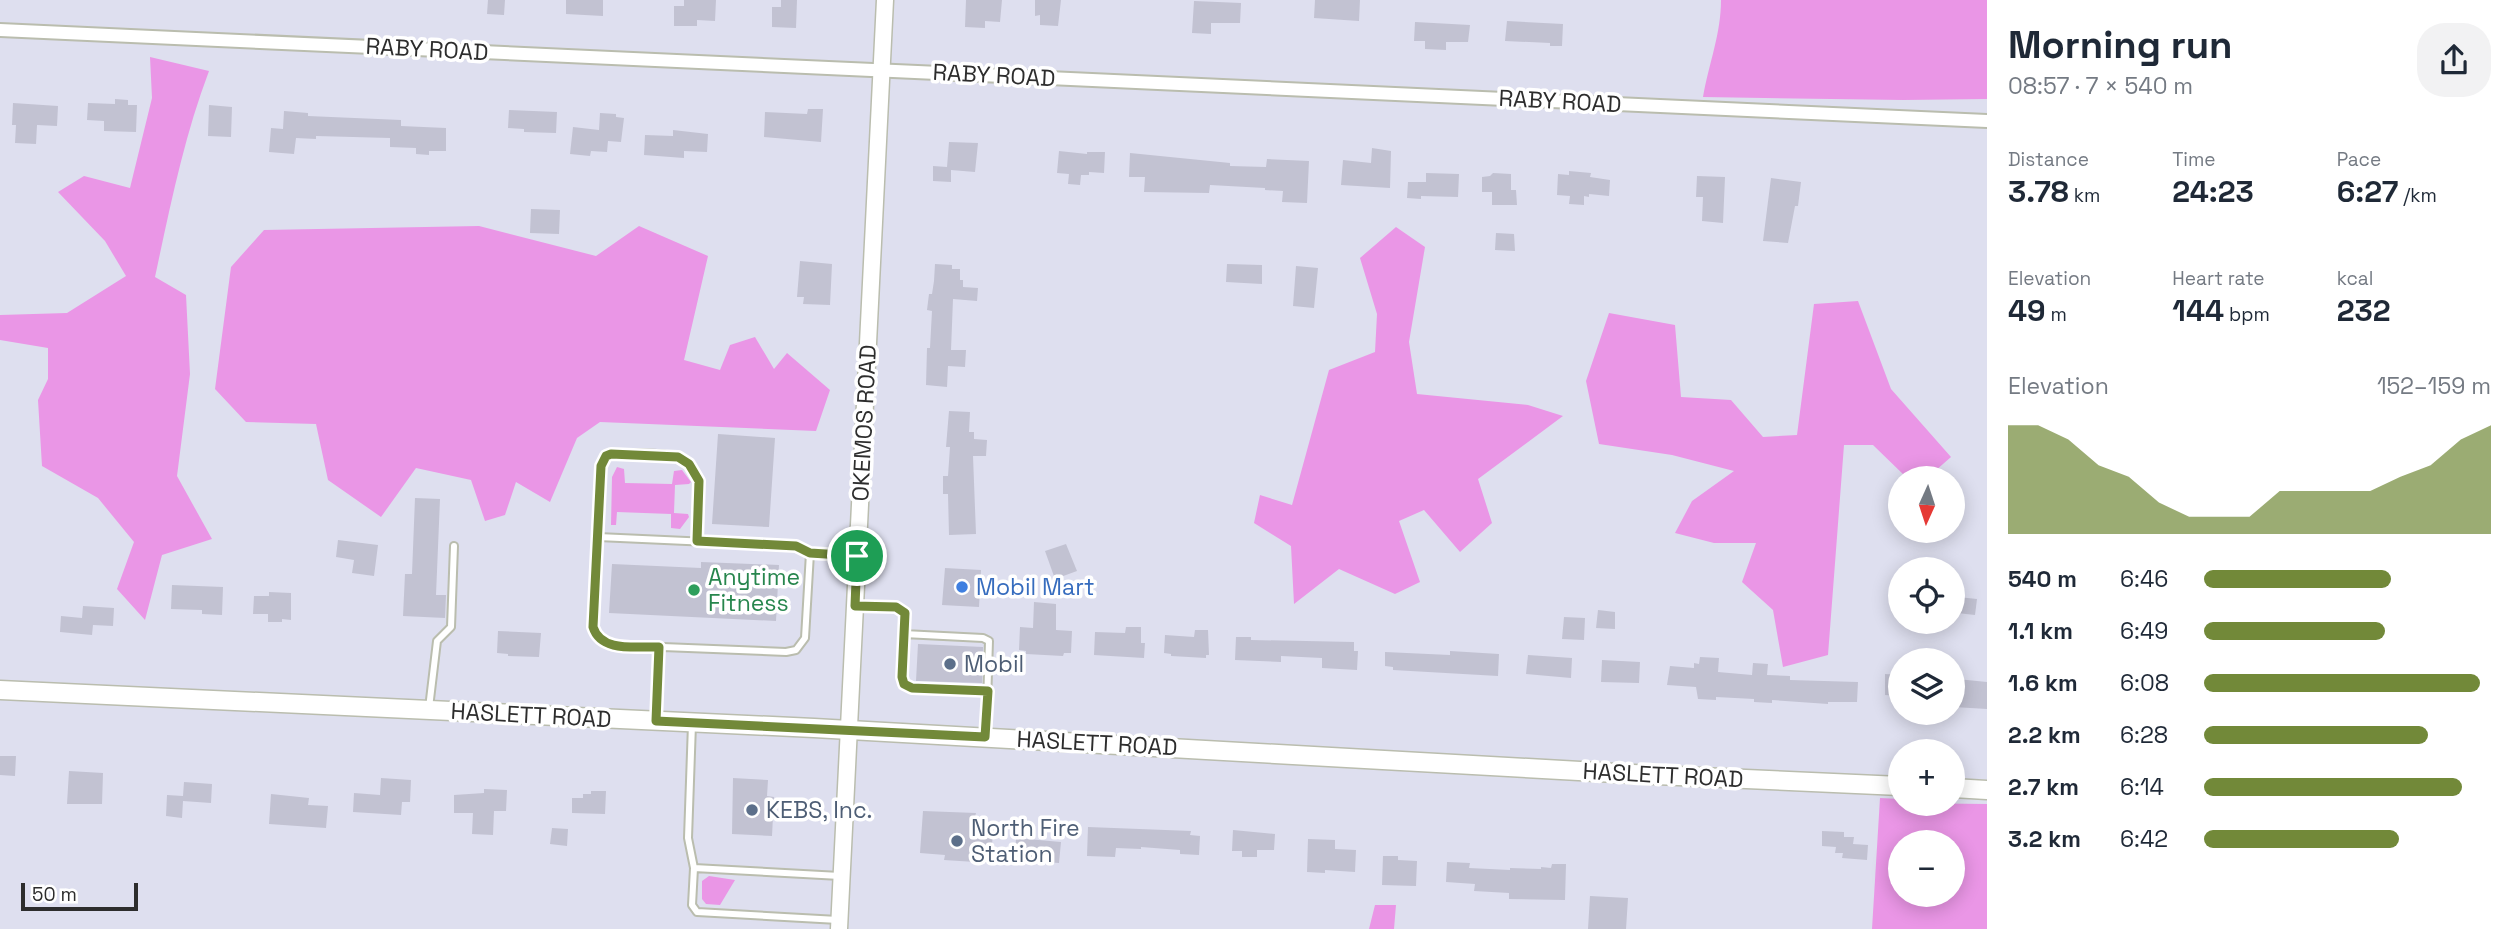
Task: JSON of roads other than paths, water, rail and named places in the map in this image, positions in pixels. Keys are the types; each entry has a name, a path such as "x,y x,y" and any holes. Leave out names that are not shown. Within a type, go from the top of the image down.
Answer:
{"main road":[{"name":"HASLETT ROAD","path":"0,690 692,722 1619,774 1888,785"},
{"path":"1965,789 1987,790"}],"street":[{"name":"OKEMOS ROAD","path":"839,924 885,0"},
{"name":"RABY ROAD","path":"0,30 1987,121"}],"lane":[{"path":"697,541 699,481 689,464 678,457 616,453 606,456 601,466 593,627 595,633 612,645 786,652 796,650 805,638 810,553"},
{"path":"597,537 796,546 810,553 857,556"},
{"path":"429,710 438,641 451,627 454,546"},
{"path":"855,606 900,608 905,616 902,677 904,684 912,688 930,685 958,686 988,691"},
{"path":"904,634 983,638 989,641 985,737"},
{"path":"932,636 932,645"},
{"path":"960,637 960,646"},
{"path":"656,721 659,647"},
{"path":"692,722 688,838 694,869 692,905 697,912 839,924"},
{"path":"694,869 841,876"}],"place":[{"name":"Mobil Mart","path":"962,587"},
{"name":"Anytime Fitness","path":"694,590"},
{"name":"Mobil","path":"950,664"},
{"name":"KEBS, Inc.","path":"752,810"},
{"name":"North Fire Station","path":"957,841"}]}
